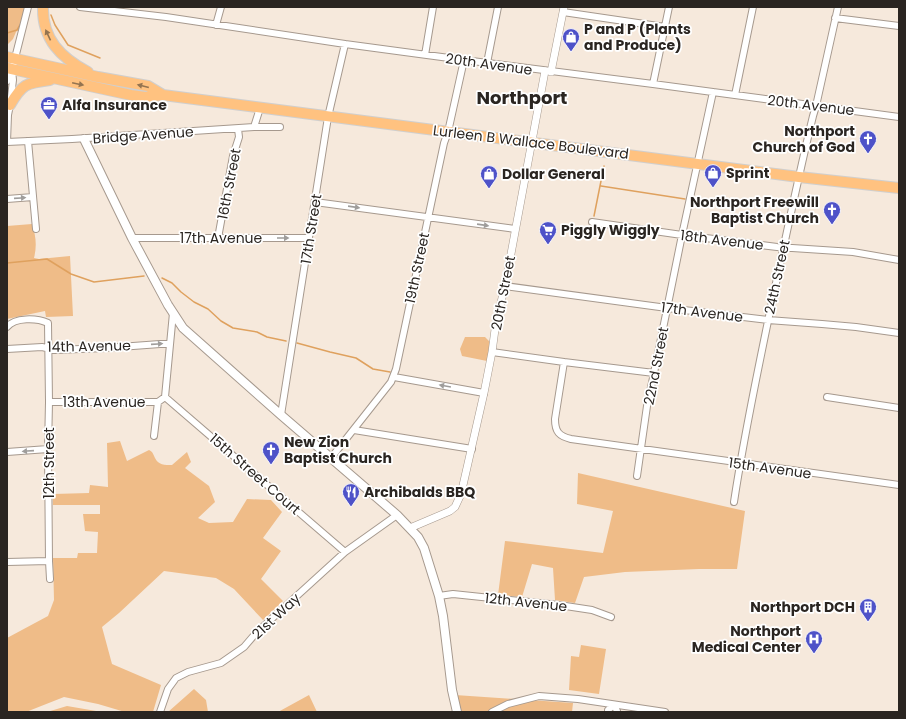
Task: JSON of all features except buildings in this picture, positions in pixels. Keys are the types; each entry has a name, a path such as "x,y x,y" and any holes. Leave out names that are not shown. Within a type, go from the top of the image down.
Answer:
{"highway":[{"path":"43,7 42,14 45,28 52,44 64,57 98,77"},
{"name":"Lurleen B Wallace Boulevard","path":"11,58 148,86 163,95"},
{"name":"Lurleen B Wallace Boulevard","path":"10,69 145,97 163,95 799,177 899,188"},
{"path":"8,111 17,93 22,88 29,84 56,79"}],"main road":[{"path":"84,139 132,238 173,314 183,328 397,515 418,537 424,548 439,596 443,616 452,690 457,712"}],"street":[{"path":"7,81 11,58 28,7"},
{"name":"20th Avenue","path":"80,7 166,17 425,55 899,116"},
{"path":"216,25 221,7"},
{"path":"425,55 433,7"},
{"path":"487,63 498,7"},
{"path":"653,84 669,7"},
{"path":"735,95 754,7"},
{"name":"24th Street","path":"734,502 751,400 783,248 838,7"},
{"path":"564,10 665,27"},
{"name":"20th Street","path":"410,528 450,511 459,501 484,393 496,322 505,286 532,143 548,71 564,10"},
{"path":"835,18 899,26"},
{"name":"17th Street","path":"281,415 328,117 345,44"},
{"name":"19th Street","path":"332,458 394,377 444,143 448,132 464,60"},
{"path":"7,142 8,111 13,80 10,69"},
{"name":"22nd Street","path":"637,476 647,406 713,92"},
{"path":"254,128 260,108"},
{"name":"Bridge Avenue","path":"7,142 84,139 280,127"},
{"name":"16th Street","path":"218,238 239,137 238,129"},
{"path":"28,140 36,229"},
{"path":"7,199 33,197"},
{"path":"315,202 515,229"},
{"name":"18th Avenue","path":"592,222 783,248 853,252 899,260"},
{"name":"17th Avenue","path":"132,238 309,238"},
{"name":"17th Avenue","path":"505,286 768,320 829,324 899,333"},
{"path":"154,436 158,402 165,397 173,314"},
{"name":"12th Street","path":"7,327 10,323 17,321 36,319 48,323 50,579"},
{"path":"7,342 7,349"},
{"name":"14th Avenue","path":"7,349 42,347 55,350 170,344"},
{"path":"492,352 654,373"},
{"name":"15th Avenue","path":"564,362 555,426 558,433 564,438 740,464 899,485"},
{"path":"394,377 484,393"},
{"name":"15th Street Court","path":"165,397 345,552"},
{"path":"827,397 899,408"},
{"name":"13th Avenue","path":"49,402 158,402"},
{"path":"354,430 472,449"},
{"path":"7,452 48,449"},
{"name":"21st Way","path":"160,712 168,689 176,678 188,672 221,663 244,647 256,633 345,552 397,515"},
{"path":"7,562 49,561"},
{"name":"12th Avenue","path":"439,596 453,594 559,605 592,610 611,617"},
{"path":"492,712 508,704 539,696 578,699 665,712"},
{"path":"608,712 608,710 614,705"},
{"path":"614,705 617,712"}],"shaded area":[{"path":"7,7 28,7 24,24 7,45"},
{"path":"32,224 36,241 34,258 39,259 70,256 73,316 46,317 45,311 7,319 7,226"},
{"path":"465,337 485,337 491,343 487,361 462,356 460,349"},
{"path":"120,441 127,461 149,450 158,462 164,465 172,465 187,452 191,462 185,468 209,486 215,502 198,518 209,523 233,522 247,499 271,500 282,512 263,538 281,551 261,579 283,601 263,620 234,589 216,578 164,571 102,627 112,664 161,685 153,712 125,712 98,704 64,697 26,712 7,712 7,638 48,616 54,600 53,558 77,558 78,553 97,553 98,532 85,531 83,514 100,514 100,505 53,505 53,494 89,493 90,485 108,487 107,443"},
{"path":"578,473 745,511 737,569 625,572 584,577 575,603 555,600 553,568 532,564 522,597 498,595 505,541 603,553 613,511 577,504"},
{"path":"581,645 606,649 599,694 569,690 571,656 579,657"},
{"path":"194,689 206,700 208,712 168,712"},
{"path":"309,695 317,712 278,712"},
{"path":"455,695 573,703 572,712 455,712"},
{"path":"67,706 102,712 47,712"}],"waterway":[{"path":"51,15 55,25 68,45 100,58"},
{"path":"7,33 17,30 20,25"},
{"path":"594,216 604,166"},
{"path":"601,186 685,199"},
{"path":"7,263 47,259 71,274 94,282 144,276"},
{"path":"162,278 172,283 194,302 208,309 221,321 233,328 257,332 267,337 286,341"},
{"path":"297,343 356,358 373,369 390,372"}],"place":[{"name":"P and P (Plants and Produce)","path":"571,52"},
{"name":"Alfa Insurance","path":"49,120"},
{"name":"Northport Church of God","path":"868,154"},
{"name":"Sprint","path":"713,188"},
{"name":"Dollar General","path":"489,189"},
{"name":"Northport Freewill Baptist Church","path":"832,225"},
{"name":"Piggly Wiggly","path":"548,245"},
{"name":"New Zion Baptist Church","path":"271,465"},
{"name":"Archibalds BBQ","path":"351,507"},
{"name":"Northport DCH","path":"868,622"},
{"name":"Northport Medical Center","path":"814,654"}],"district":[{"name":"Northport","path":"522,98"}]}
